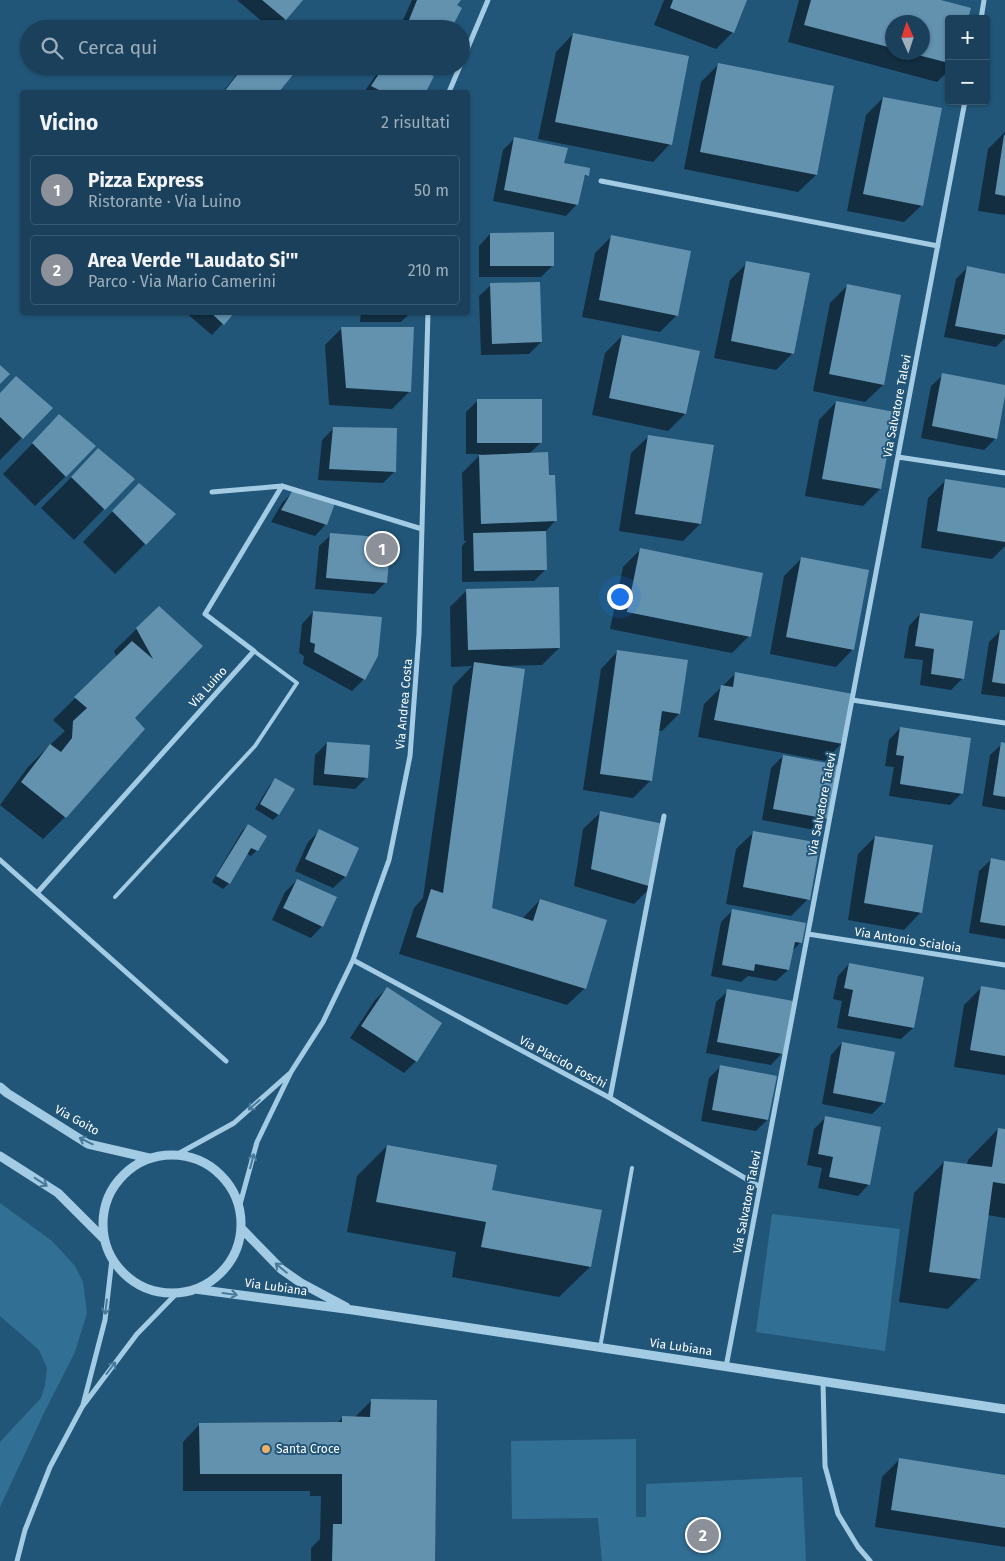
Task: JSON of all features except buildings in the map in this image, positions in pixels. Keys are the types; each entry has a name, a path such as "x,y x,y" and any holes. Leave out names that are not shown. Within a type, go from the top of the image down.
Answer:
{"street":[{"path":"470,43 488,0"},
{"path":"982,15 984,0"},
{"path":"450,90 457,75"},
{"name":"Via Salvatore Talevi","path":"726,1367 964,105"},
{"path":"601,181 938,246"},
{"name":"Via Andrea Costa","path":"239,1208 257,1142 291,1072 323,1022 353,960 390,860 410,756 419,634 428,315"},
{"path":"898,457 1005,474"},
{"path":"254,650 205,614 282,486"},
{"path":"212,492 282,486 422,529"},
{"name":"Via Luino","path":"36,893 254,650"},
{"path":"852,700 1005,723"},
{"path":"610,1098 664,816"},
{"path":"0,860 226,1061"},
{"name":"Via Antonio Scialoia","path":"808,934 1005,965"},
{"name":"Via Placido Foschi","path":"353,960 610,1098 760,1187"},
{"name":"Via Andrea Costa","path":"176,1155 234,1123 291,1072"},
{"name":"Via Goito","path":"0,1087 88,1144 149,1158"},
{"path":"176,1155 197,1160 216,1171 231,1188 239,1208 241,1228 237,1248 227,1265 213,1279 196,1289 177,1293 158,1292 139,1285 124,1274 112,1259 104,1240 102,1220 107,1200 116,1182 131,1168 149,1158 176,1155"},
{"path":"0,1156 58,1193 104,1240"},
{"name":"Via Lubiana","path":"241,1228 281,1269 353,1310"},
{"path":"82,1407 105,1320 112,1259"},
{"name":"Via Lubiana","path":"196,1289 353,1310 1005,1409"},
{"path":"17,1561 25,1530 50,1467 82,1407 137,1334 177,1293"},
{"path":"823,1382 825,1466 838,1514 858,1547 870,1561"}],"lane":[{"path":"115,897 254,746 297,682 254,650"},
{"path":"600,1348 632,1168"}],"shaded area":[{"path":"0,1203 52,1241 75,1266 83,1282 87,1313 75,1352 0,1507 0,1442 41,1398 47,1368 39,1350 0,1316"},
{"path":"772,1214 900,1229 885,1351 756,1332"},
{"path":"636,1439 636,1517 646,1517 646,1484 802,1477 806,1561 602,1561 598,1518 512,1519 511,1441"}],"place":[{"name":"Pizza Express","path":"382,549"},
{"name":"Santa Croce","path":"266,1449"},
{"name":"Area Verde \"Laudato Si'\"","path":"703,1535"}]}
